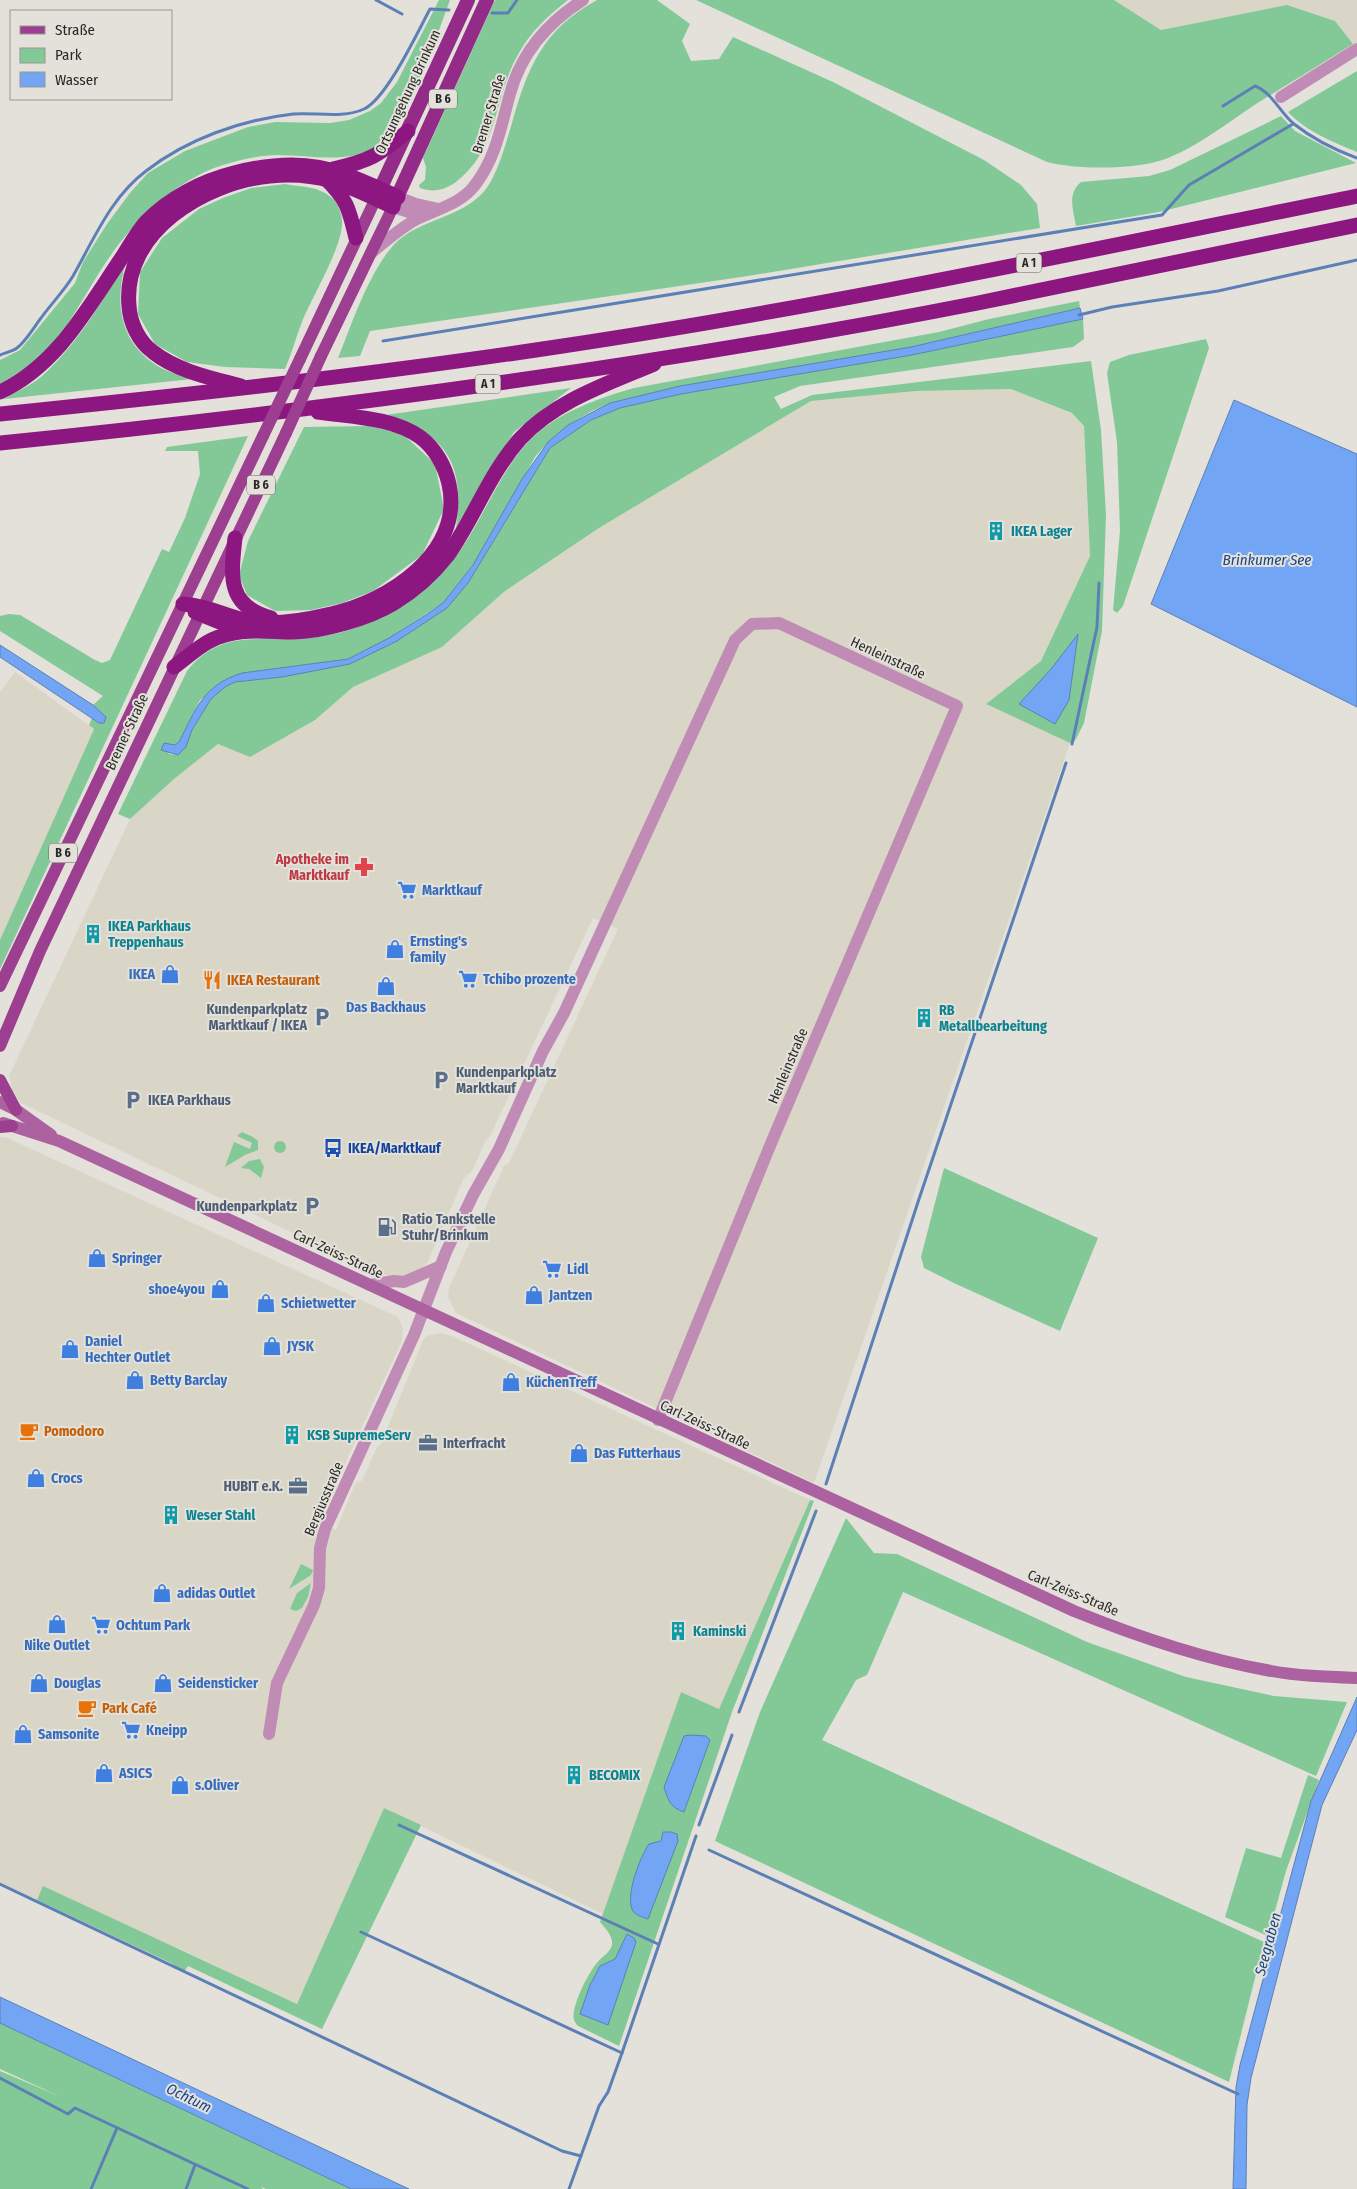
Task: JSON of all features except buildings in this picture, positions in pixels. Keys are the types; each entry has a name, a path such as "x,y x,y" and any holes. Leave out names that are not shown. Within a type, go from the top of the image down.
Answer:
{"highway":[{"name":"Ortsumgehung Brinkum","path":"378,194 468,0"},
{"name":"B 6","path":"395,202 486,0"},
{"path":"250,388 182,368 152,352 139,336 130,316 128,294 131,275 140,253 153,234 171,216 221,188 251,179 270,176 329,174 370,160 408,131"},
{"path":"0,392 37,370 59,348 146,223 167,204 192,188 220,176 252,168 295,164 329,174 341,182 378,194 395,202"},
{"path":"329,174 348,208 356,238"},
{"name":"A 1","path":"0,414 250,388 554,347 845,299 1357,196"},
{"name":"A 1","path":"0,443 301,409 557,374 978,303 1357,225"},
{"path":"174,667 207,643 221,636 242,631 296,632 334,626 364,618 395,602 432,573 448,555 487,484 519,440 543,417 574,398 674,355"},
{"path":"183,604 252,622 317,617 348,610 380,597 406,580 420,567 438,544 447,526 451,502 448,478 441,461 432,448 412,432 387,423 301,409"},
{"path":"235,538 232,579 241,602 259,614 290,620"},
{"path":"201,610 242,631"}],"main road":[{"name":"B 6","path":"356,238 378,194"},
{"name":"B 6","path":"371,253 395,202"},
{"name":"Bremer Straße","path":"0,986 356,238"},
{"name":"Bremer Straße","path":"0,1046 40,951 371,253"},
{"path":"0,1080 16,1110"},
{"name":"Carl-Zeiss-Straße","path":"0,1102 16,1110 59,1141"},
{"name":"Carl-Zeiss-Straße","path":"0,1121 6,1127 59,1141 1074,1611 1136,1635 1203,1656 1236,1664 1305,1675 1357,1678"}],"street":[{"name":"Bremer Straße","path":"371,253 395,233 465,196 482,176 493,155 513,83 527,53 548,27 583,0"},
{"path":"1281,97 1357,49"},
{"path":"395,202 440,209"},
{"path":"395,202 412,213 428,214"},
{"name":"Henleinstraße","path":"422,1309 473,1194 499,1149 543,1051 568,1005 735,640 752,624 779,623 957,706 776,1133 658,1420"},
{"path":"370,1285 394,1281 404,1282 441,1266"},
{"name":"Bergiusstraße","path":"269,1734 277,1683 314,1605 319,1588 320,1548 325,1529 414,1335 422,1309"}],"shaded area":[{"path":"1114,0 1357,0 1357,42 1353,44 1335,21 1287,5 1161,30"},
{"path":"1011,389 1072,413 1084,426 1090,556 1041,661 986,704 1070,743 814,1483 456,1313 448,1297 449,1288 504,1166 509,1163 618,929 593,918 490,1136 485,1142 472,1171 464,1178 427,1263 418,1272 403,1277 390,1277 310,1241 21,1103 12,1090 9,1076 130,819 174,779 218,744 315,720 353,687 442,647 505,591 599,528 811,401 916,391"},
{"path":"15,672 94,729 0,940 0,692"},
{"path":"0,1137 5,1137 398,1317 403,1329 402,1341 318,1521 336,1530 356,1482 362,1481 378,1445 380,1446 424,1338 441,1333 452,1336 810,1500 719,1709 681,1692 603,1914 384,1808 297,2004 178,1948 171,1963 0,1882"}],"green space":[{"path":"439,0 450,0 427,63 391,135 379,145 366,152 352,156 277,155 258,157 214,168 182,185 154,206 119,244 54,343 29,366 0,384 0,360 20,350 75,283 83,262 107,224 148,173 185,151 248,127 275,122 330,123 349,120 370,111 381,103 397,82"},
{"path":"495,0 568,0 541,24 519,53 504,87 488,138 481,154 470,168 456,182 443,189 430,190 420,188 419,185 425,180 426,167 423,158"},
{"path":"597,0 657,0 690,24 682,41 691,61 719,59 733,37 833,82 984,160 1021,185 1037,204 1040,228 748,276 370,331 360,356 338,358 365,292 383,259 404,236 473,202 482,193 497,169 524,84 540,51 563,24"},
{"path":"696,0 1114,0 1161,30 1287,5 1335,21 1353,44 1202,140 1168,158 1125,167 1108,168 1060,165 1047,162"},
{"path":"1357,71 1357,152 1312,131 1288,112"},
{"path":"1281,116 1295,131 1356,163 1159,212 1076,226 1072,197 1081,182 1149,176 1170,170"},
{"path":"285,184 310,188 327,194 338,206 342,222 338,244 302,322 285,369 225,367 187,362 155,344 138,314 140,272 162,238 199,209 223,198 251,188"},
{"path":"126,262 120,304 126,330 132,342 141,353 157,366 192,379 4,399 28,386 54,365 88,323"},
{"path":"1079,301 1080,308 911,347 680,386 610,403 592,411 568,425 548,442 535,457 478,558 443,603 389,638 348,659 242,673 200,700 179,742 175,745 167,745 169,754 178,755 186,747 192,730 211,699 225,687 235,682 282,677 350,664 397,641 447,608 468,583 550,448 591,420 620,408 681,394 912,355 1083,319 1084,339 1073,347 800,386 774,397 781,409 812,395 1091,361 1101,430 1106,515 1102,631 1084,723 1075,741 1070,743 986,704 1041,661 1090,556 1084,426 1072,413 1011,389 916,391 811,401 599,528 505,591 442,647 353,687 315,720 250,757 218,744 174,779 130,819 118,814 187,671 201,656 233,641 305,638 343,632 401,606 457,555 509,467 530,440 540,430 565,414 634,388 939,332 989,319"},
{"path":"1206,339 1209,348 1123,606 1117,613 1113,610 1120,531 1117,442 1107,373 1110,362 1129,355"},
{"path":"571,388 514,432 456,528 458,490 453,466 448,456 441,446 426,433 386,415"},
{"path":"371,426 404,435 435,464 444,509 422,555 373,591 342,603 311,610 275,611 247,595 239,575 248,541 304,427"},
{"path":"248,436 0,969 0,940 94,729 89,725 92,718 99,723 106,717 93,705 103,696 0,631 0,616 9,614 20,615 95,660 102,663 110,660 162,549 169,552 185,518 200,474 198,451 165,451 167,447"},
{"path":"242,1132 258,1141 258,1150 245,1155 225,1167 234,1142 250,1149 252,1143 237,1136"},
{"path":"282,1141 285,1142 285,1152 278,1153 275,1152 274,1145 275,1142"},
{"path":"260,1159 264,1167 261,1178 249,1169 241,1168 249,1161"},
{"path":"944,1168 1098,1238 1060,1331 924,1268 921,1257"},
{"path":"810,1500 814,1501 732,1712 619,2046 578,2026 574,2020 577,1999 585,1982 594,1967 612,1945 607,1930 600,1922 681,1692 719,1709"},
{"path":"846,1518 874,1553 897,1554 1087,1642 1186,1677 1274,1696 1347,1702 1316,1776 903,1592 867,1675 856,1680 822,1740 1264,1942 1229,2082 715,1841 760,1712"},
{"path":"301,1564 313,1570 311,1575 289,1589"},
{"path":"311,1583 308,1597 302,1608 296,1611 290,1609 297,1593"},
{"path":"1308,1775 1319,1780 1286,1871 1268,1936 1225,1917 1246,1848 1281,1858"},
{"path":"384,1808 421,1825 322,2029 188,1966 184,1972 171,1963 37,1900 43,1886 297,2004"},
{"path":"0,2023 351,2189 266,2189 261,2187 263,2189 0,2189 0,2071 61,2097 0,2069"}],"water":[{"path":"1080,308 1083,319 912,355 681,394 620,408 591,420 550,448 468,583 447,608 397,641 350,664 282,677 235,682 225,687 211,699 192,730 186,747 178,755 161,750 164,743 175,745 179,742 196,709 209,691 229,678 242,673 348,659 389,638 443,603 473,565 522,479 548,442 568,425 610,403 680,386 911,347"},
{"name":"Brinkumer See","path":"1234,400 1357,454 1357,707 1151,604"},
{"path":"1078,634 1069,700 1055,724 1019,704 1051,669"},
{"path":"0,645 93,705 106,717 104,723 99,723 0,657"},
{"path":"1357,1697 1357,1730 1322,1805 1251,2078 1247,2105 1246,2189 1233,2189 1236,2087 1240,2065 1311,1801"},
{"path":"684,1736 706,1736 710,1740 684,1812 671,1803 664,1787"},
{"path":"663,1832 677,1834 678,1841 648,1919 636,1914 632,1909 632,1885 645,1850 649,1844 661,1841"},
{"path":"627,1934 634,1938 636,1942 608,2025 580,2014 590,1985 600,1966 615,1959"},
{"name":"Ochtum","path":"0,1997 409,2189 351,2189 0,2023"}],"waterway":[{"path":"376,0 402,14"},
{"path":"492,13 508,13 517,0"},
{"path":"0,355 15,349 27,338 73,276 113,206 134,181 146,171 179,149 234,126 293,114 347,114 364,109 373,103 392,79 430,9 449,10"},
{"path":"1223,106 1255,86 1267,93 1289,119 1309,135 1324,144 1357,158"},
{"path":"383,341 1162,215 1189,185 1293,124"},
{"path":"1079,315 1112,307 1218,291 1357,260"},
{"path":"1072,744 1097,627 1099,583"},
{"path":"826,1484 919,1199 1066,763"},
{"path":"739,1712 816,1511"},
{"path":"699,1825 732,1735"},
{"path":"399,1825 658,1944"},
{"path":"569,2189 599,2106 608,2092 696,1836"},
{"path":"709,1850 1238,2094"},
{"path":"0,1884 562,2151 581,2156"},
{"path":"361,1932 622,2053"},
{"path":"0,2078 68,2114 75,2108 248,2189"},
{"path":"91,2189 117,2128"},
{"path":"186,2189 195,2165"}],"place":[{"name":"IKEA Lager","path":"996,531"},
{"name":"Apotheke im Marktkauf","path":"364,867"},
{"name":"Marktkauf","path":"407,890"},
{"name":"IKEA Parkhaus Treppenhaus","path":"93,934"},
{"name":"Ernsting's family","path":"395,949"},
{"name":"IKEA","path":"170,974"},
{"name":"Tchibo prozente","path":"468,979"},
{"name":"IKEA Restaurant","path":"212,980"},
{"name":"Das Backhaus","path":"386,986"},
{"name":"Kundenparkplatz Marktkauf / IKEA","path":"322,1017"},
{"name":"RB Metallbearbeitung","path":"924,1018"},
{"name":"Kundenparkplatz Marktkauf","path":"441,1080"},
{"name":"IKEA Parkhaus","path":"133,1100"},
{"name":"IKEA/Marktkauf","path":"333,1148"},
{"name":"Kundenparkplatz","path":"312,1206"},
{"name":"Ratio Tankstelle Stuhr/Brinkum","path":"387,1227"},
{"name":"Springer","path":"97,1258"},
{"name":"Lidl","path":"552,1269"},
{"name":"shoe4you","path":"220,1289"},
{"name":"Jantzen","path":"534,1295"},
{"name":"Schietwetter","path":"266,1303"},
{"name":"JYSK","path":"272,1346"},
{"name":"Daniel Hechter Outlet","path":"70,1349"},
{"name":"Betty Barclay","path":"135,1380"},
{"name":"KüchenTreff","path":"511,1382"},
{"name":"Pomodoro","path":"29,1431"},
{"name":"KSB SupremeServ","path":"292,1435"},
{"name":"Interfracht","path":"428,1443"},
{"name":"Das Futterhaus","path":"579,1453"},
{"name":"Crocs","path":"36,1478"},
{"name":"HUBIT e.K.","path":"298,1486"},
{"name":"Weser Stahl","path":"171,1515"},
{"name":"adidas Outlet","path":"162,1593"},
{"name":"Nike Outlet","path":"57,1624"},
{"name":"Ochtum Park","path":"101,1625"},
{"name":"Kaminski","path":"678,1631"},
{"name":"Douglas","path":"39,1683"},
{"name":"Seidensticker","path":"163,1683"},
{"name":"Park Café","path":"87,1708"},
{"name":"Kneipp","path":"131,1730"},
{"name":"Samsonite","path":"23,1734"},
{"name":"ASICS","path":"104,1773"},
{"name":"BECOMIX","path":"574,1775"},
{"name":"s.Oliver","path":"180,1785"}],"water label":[{"name":"Seegraben","path":"1268,1944"}]}
